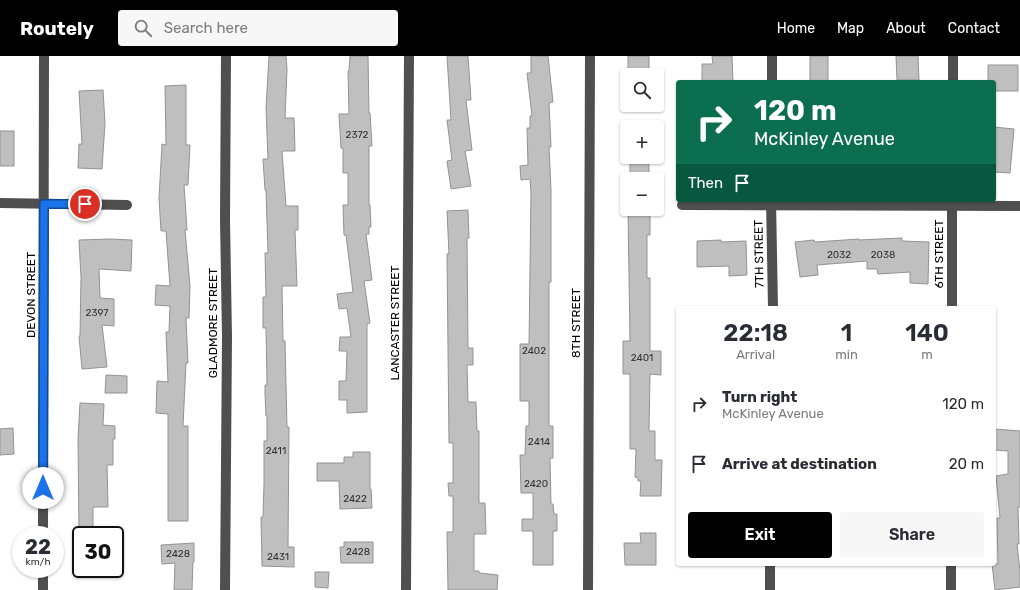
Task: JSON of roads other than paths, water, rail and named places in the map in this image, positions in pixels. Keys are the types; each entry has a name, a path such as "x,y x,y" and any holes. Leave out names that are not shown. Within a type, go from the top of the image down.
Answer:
{"street":[{"name":"DEVON STREET","path":"43,526 44,56"},
{"name":"GLADMORE STREET","path":"225,590 227,337 225,219 226,56"},
{"name":"LANCASTER STREET","path":"406,590 409,56"},
{"name":"8TH STREET","path":"588,590 590,56"},
{"path":"772,56 772,80"},
{"path":"953,56 953,80"},
{"path":"0,203 127,205"},
{"path":"682,205 771,203 952,203 1020,206"},
{"name":"7TH STREET","path":"771,203 773,306"},
{"name":"6TH STREET","path":"952,203 952,306"},
{"path":"770,566 770,590"},
{"path":"951,566 951,590"},
{"path":"43,578 43,590"}]}
